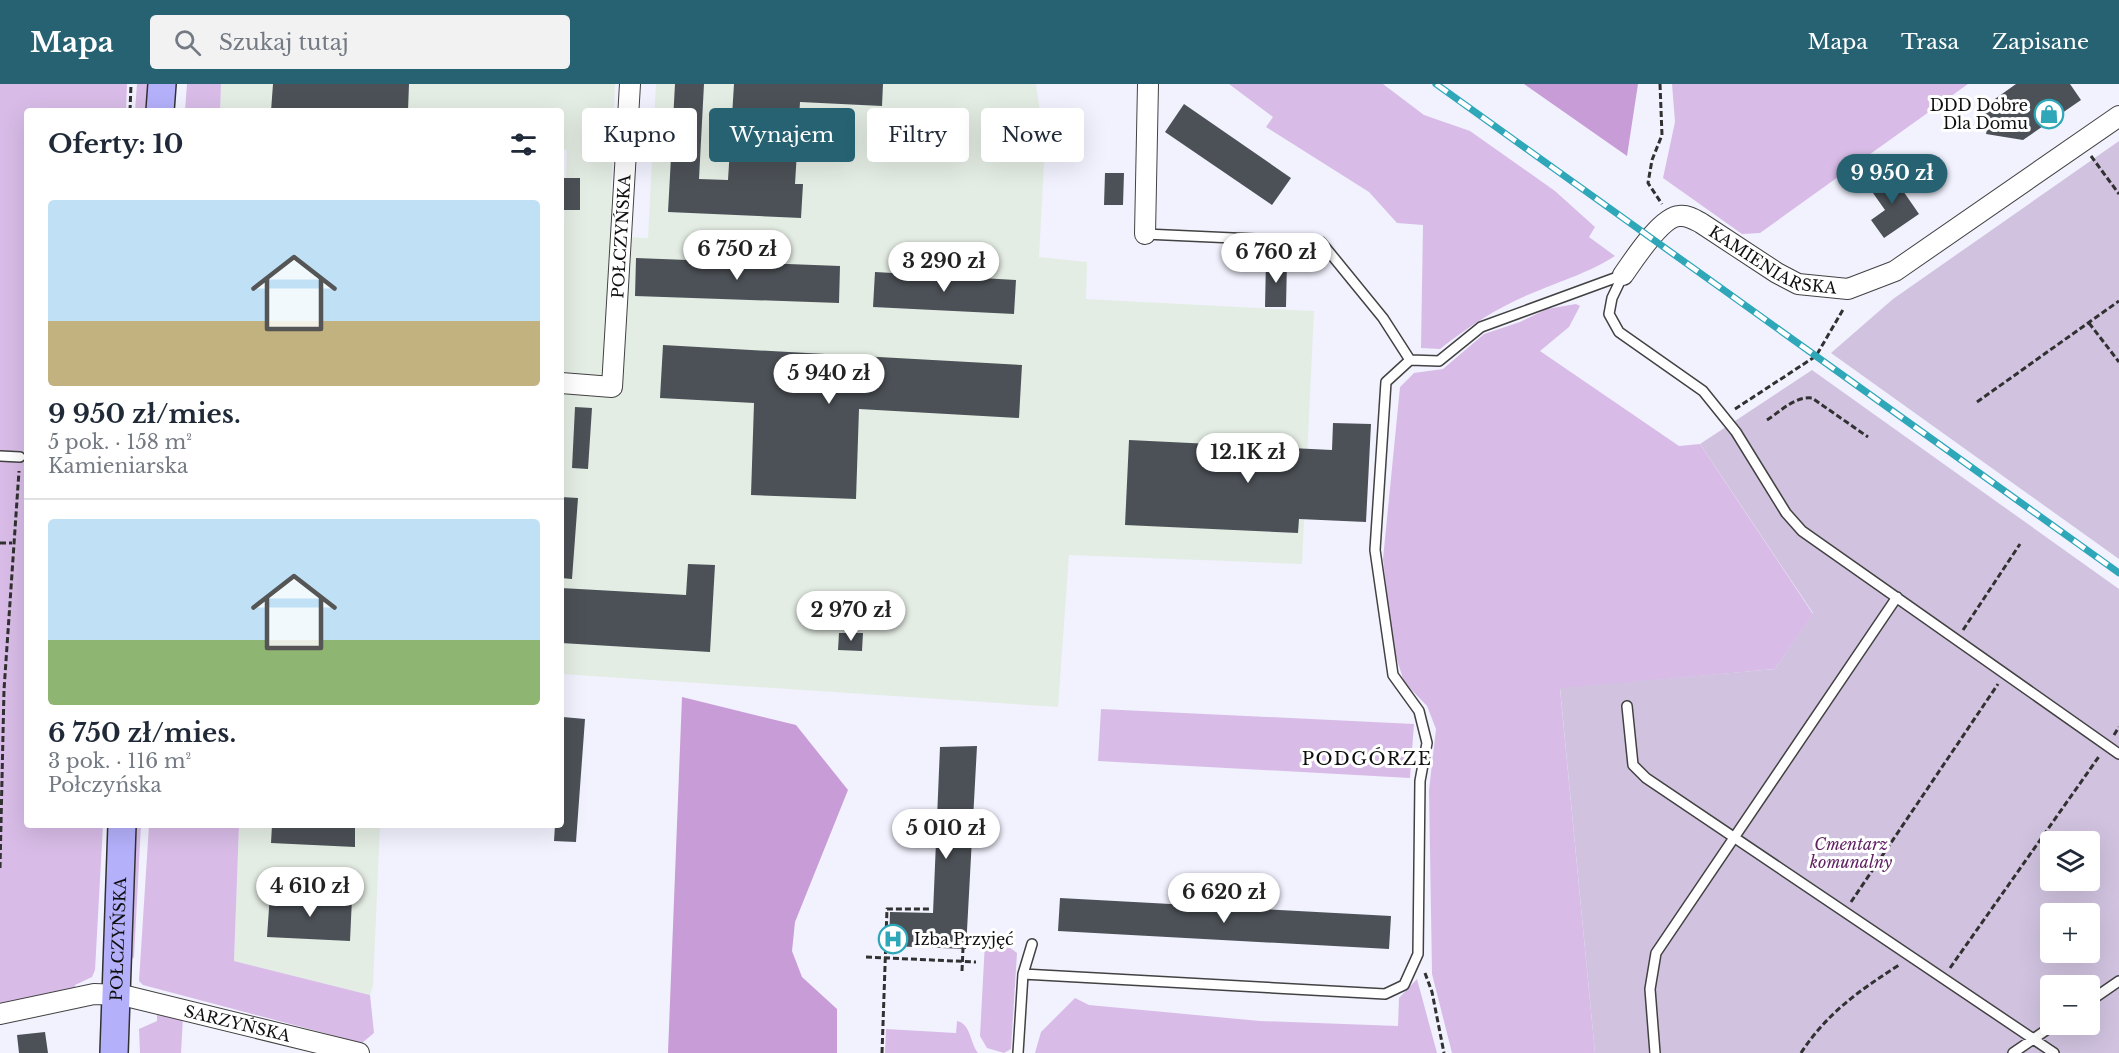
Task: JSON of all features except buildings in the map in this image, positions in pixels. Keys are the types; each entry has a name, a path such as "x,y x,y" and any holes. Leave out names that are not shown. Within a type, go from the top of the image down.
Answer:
{"main road":[{"path":"160,108 162,84"},
{"name":"POŁCZYŃSKA","path":"114,1053 122,828"}],"street":[{"name":"POŁCZYŃSKA","path":"564,383 612,387 630,84"},
{"path":"1145,234 1148,84"},
{"name":"KAMIENIARSKA","path":"1672,218 1690,217 1797,284 1848,289 1895,271 2119,116"},
{"path":"1623,275 1651,238 1672,218"},
{"name":"SARZYŃSKA","path":"0,1014 83,996 115,994 359,1053"}],"lane":[{"path":"1145,234 1321,242 1383,318 1410,360"},
{"path":"1023,974 1385,994 1404,985 1418,954 1420,781 1427,743 1419,711 1393,675 1376,550 1386,382 1410,360 1439,361 1481,327 1623,275"},
{"path":"1623,275 1612,298 1610,314 1618,332 1702,391 1724,416 1786,513 1802,531 2119,754"},
{"path":"0,456 20,457"},
{"path":"1655,1053 1650,989 1656,953 1736,838 1816,713 1897,597"},
{"path":"1627,706 1633,765 1646,778 1944,976 2054,1053"},
{"path":"1018,1053 1023,974 1032,944"},
{"path":"2100,994 2119,981"},
{"path":"2013,1053 2040,1034"}],"path":[{"path":"130,108 131,84"},
{"path":"1660,84 1662,135 1652,160 1648,183 1672,218"},
{"path":"2086,150 2119,194"},
{"path":"1724,416 1816,356 1849,299"},
{"path":"1977,402 2119,301"},
{"path":"2089,322 2119,362"},
{"path":"1767,420 1792,403 1812,398 1868,437"},
{"path":"0,868 2,690 20,457"},
{"path":"0,543 12,543"},
{"path":"1957,638 2020,544"},
{"path":"1846,910 2004,675"},
{"path":"1944,976 2119,727"},
{"path":"882,1053 887,909 930,909"},
{"path":"962,970 963,948"},
{"path":"1418,954 1432,992 1444,1053"},
{"path":"1801,1053 1820,1028 1851,996 1913,956"},
{"path":"866,957 976,962"}],"shaded area":[{"path":"0,84 127,84 126,108 24,108 24,828 103,828 95,970 92,977 75,985 76,992 0,1005"},
{"path":"137,84 152,84 151,108 135,108"},
{"path":"187,84 221,84 220,108 185,108"},
{"path":"221,84 615,84 614,108 582,108 582,162 612,162 610,236 648,238 652,162 697,162 697,108 655,108 656,84 1036,84 1039,108 981,108 981,162 1044,162 1039,257 1087,262 1086,299 1314,311 1302,564 1069,555 1058,707 564,674 564,224 567,150 564,150 564,108 220,108"},
{"path":"1229,84 1383,84 1424,115 1470,131 1555,191 1595,227 1589,237 1615,256 1585,272 1510,303 1474,324 1440,349 1421,348 1423,225 1397,223 1369,192 1266,127 1273,117"},
{"path":"1524,84 1638,84 1627,156"},
{"path":"1672,84 1968,84 1760,233 1742,234 1663,178 1675,122"},
{"path":"1576,304 1580,306 1569,327 1540,351 1679,446 1700,444 1813,614 1775,669 1560,689 1595,1053 1452,1053 1432,974 1429,790 1436,729 1427,706 1404,682 1392,644 1383,559 1400,387 1414,373 1443,369 1484,334 1520,322 1547,309"},
{"path":"682,697 796,725 848,790 795,922 792,951 802,977 837,1009 837,1053 668,1053"},
{"path":"1101,709 1414,724 1410,778 1098,761"},
{"path":"132,828 141,828 134,957 129,962"},
{"path":"149,828 239,828 234,961 370,995 374,1033 362,1043 143,985 139,981"},
{"path":"239,828 380,828 373,986 370,995 234,961"},
{"path":"985,942 1004,943 1017,953 1011,1049 1004,1053 987,1048 980,1036"},
{"path":"1417,979 1437,1053 1035,1053 1041,1032 1075,998 1089,1005 1260,1021 1398,1026 1399,998"},
{"path":"157,1014 183,1017 181,1053 140,1053 139,1029 157,1021"},
{"path":"957,1021 968,1030 978,1053 885,1053 886,1029 956,1033"}],"green space":[{"path":"2119,141 2119,559 1831,353 1893,299"},
{"name":"Cmentarz komunalny","path":"1812,370 2119,589 2119,1053 1595,1053 1560,688 1775,669 1813,613 1700,444"}],"railway":[{"path":"1436,84 2119,573"}],"place":[{"name":"DDD Dobre Dla Domu","path":"2049,114"},
{"name":"Izba Przyjęć","path":"893,939"}],"district":[{"name":"PODGÓRZE","path":"1367,759"}]}
